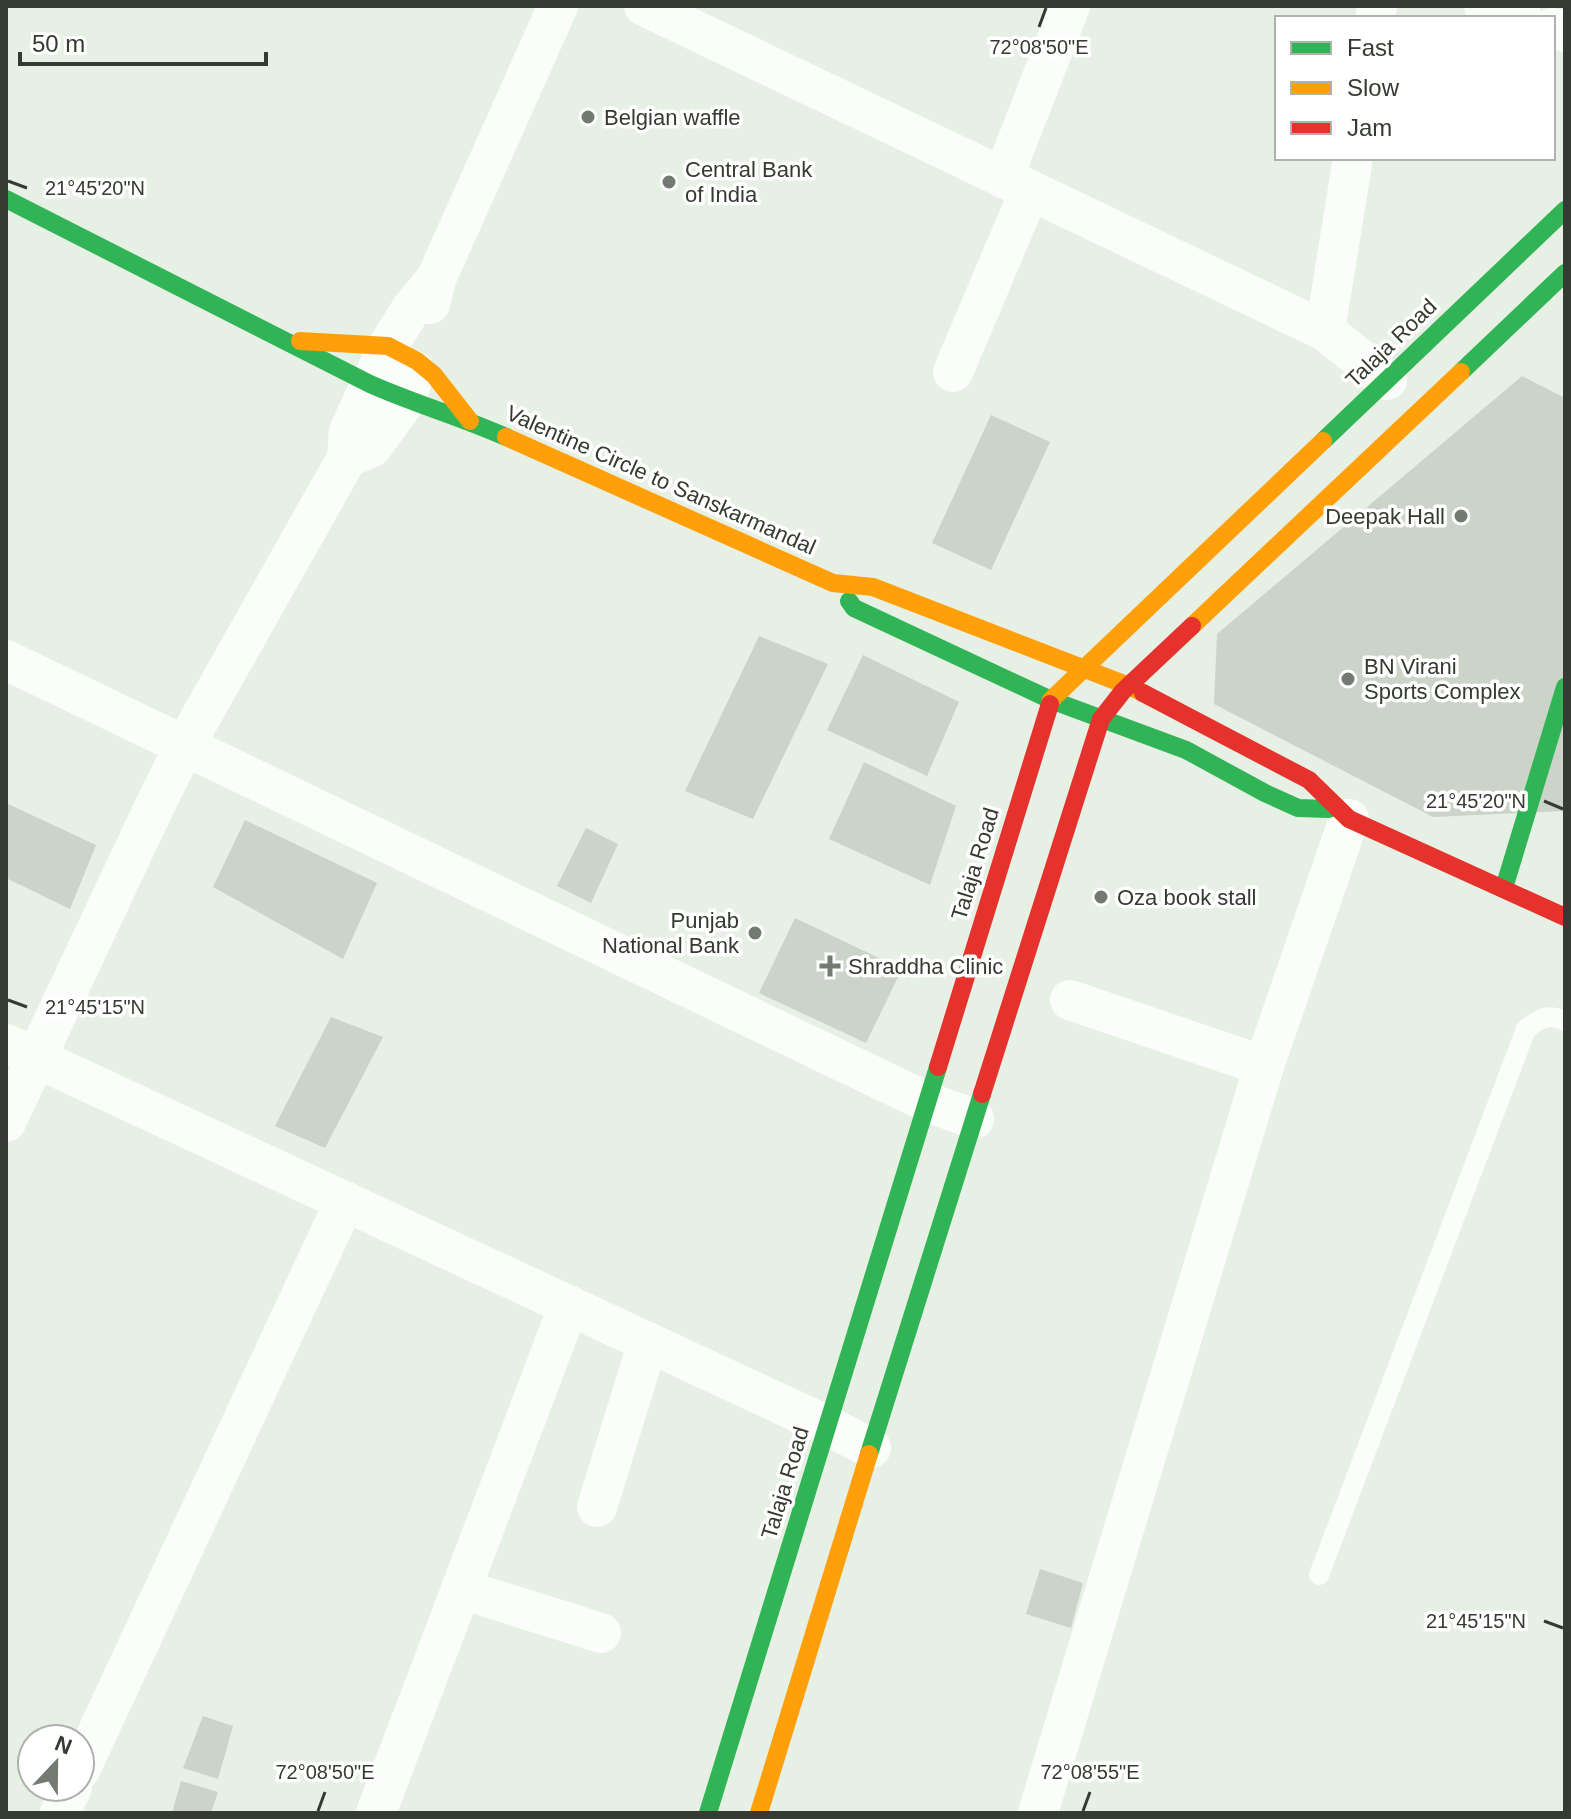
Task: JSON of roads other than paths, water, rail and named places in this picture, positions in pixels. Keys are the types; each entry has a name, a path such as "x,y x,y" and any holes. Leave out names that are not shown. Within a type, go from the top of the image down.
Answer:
{"main road":[{"name":"Valentine Circle to Sanskarmandal","path":"6,199 406,400 470,421 833,583 873,587 1129,686 1309,780 1323,790 1342,814"},
{"name":"Talaja Road","path":"708,1813 1051,700 1565,210"},
{"path":"759,1813 1101,719 1129,686 1565,273"},
{"name":"Valentine Circle to Sanskarmandal","path":"282,340 403,354 434,375 470,421"},
{"name":"Valentine Circle to Sanskarmandal","path":"833,583 854,608 1051,700 1186,750 1298,808 1342,814 1565,917"},
{"path":"1504,888 1565,687"},
{"path":"1541,905 1565,902"}],"street":[{"path":"347,458 372,447 406,400 403,354 411,309 436,279 558,6"},
{"path":"644,6 1325,331 1387,380"},
{"path":"953,372 1017,184 1070,6"},
{"path":"1484,6 1516,16"},
{"path":"1325,331 1353,160"},
{"path":"6,1122 21,1051 142,832 185,745 347,458 349,431 370,384 403,354"},
{"path":"6,660 927,1102 974,1119"},
{"path":"1038,1813 1342,814"},
{"path":"1070,1000 1264,1066"},
{"path":"21,1051 871,1448"},
{"path":"96,1736 345,1201"},
{"path":"376,1813 569,1305"},
{"path":"597,1507 648,1342"},
{"path":"461,1589 601,1633"}],"lane":[{"path":"1319,1575 1526,1029 1537,1020 1553,1016 1565,1021"}],"place":[{"name":"Belgian waffle","path":"588,117"},
{"name":"Central Bank of India","path":"669,182"},
{"name":"Deepak Hall","path":"1461,516"},
{"name":"BN Virani Sports Complex","path":"1348,679"},
{"name":"Oza book stall","path":"1101,897"},
{"name":"Punjab National Bank","path":"755,933"},
{"name":"Shraddha Clinic","path":"830,966"}]}
